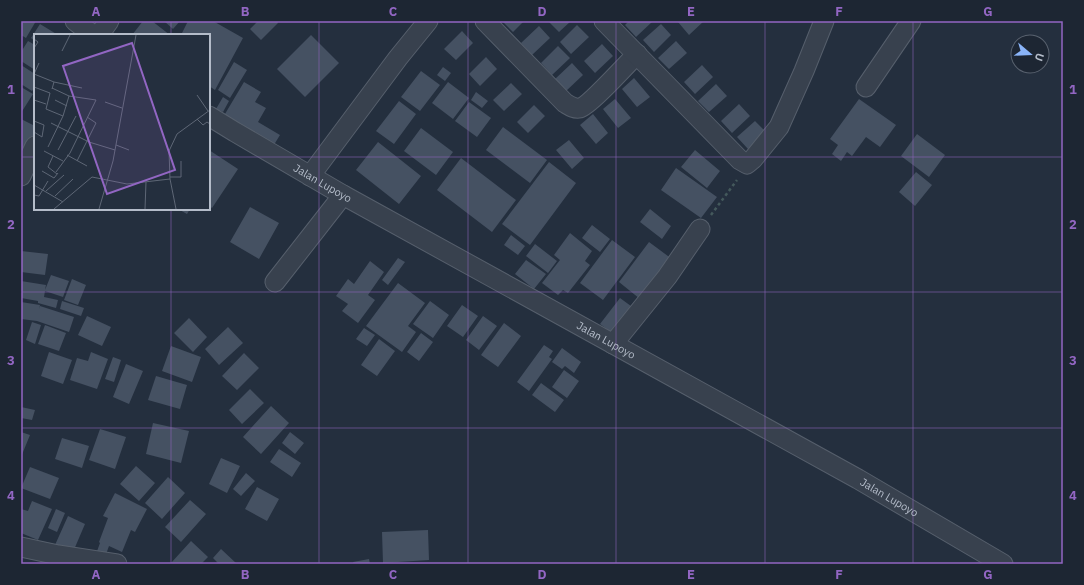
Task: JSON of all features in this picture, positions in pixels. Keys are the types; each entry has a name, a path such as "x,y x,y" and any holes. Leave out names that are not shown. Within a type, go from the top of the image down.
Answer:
{"street":[{"path":"75,21 92,34"},
{"path":"100,34 109,21"},
{"path":"310,176 398,58 428,21"},
{"path":"485,21 565,103 576,108 582,107 592,99 637,54"},
{"path":"604,21 740,160 747,164 753,160 782,122 824,21"},
{"path":"866,87 911,21"},
{"name":"Jalan Lupoyo","path":"210,117 310,176 858,479 1003,564"},
{"path":"21,176 34,148"},
{"path":"276,282 343,194"},
{"path":"612,344 667,277 700,229"},
{"path":"21,547 58,555 117,564"}],"path":[{"path":"700,229 735,183 747,164"}],"building":[{"path":"21,21 36,21 26,38 21,35"},
{"path":"143,21 152,21 169,34 133,34"},
{"path":"164,21 180,21 173,29"},
{"path":"188,21 213,21 243,38 215,90 210,87 210,34 182,34"},
{"path":"258,21 277,21 278,23 261,40 250,29"},
{"path":"502,21 524,21 513,32"},
{"path":"548,21 571,21 559,32"},
{"path":"629,21 653,21 636,37 625,25"},
{"path":"704,21 689,35 678,22"},
{"path":"40,24 56,34 34,34 34,40 31,38"},
{"path":"661,24 671,35 654,52 643,40"},
{"path":"577,25 589,37 571,54 560,42"},
{"path":"539,26 550,38 532,55 521,43"},
{"path":"462,31 473,43 456,60 444,49"},
{"path":"311,35 339,63 305,97 277,69"},
{"path":"28,41 34,44 34,69 21,61 21,52"},
{"path":"676,41 687,53 669,69 658,58"},
{"path":"602,44 613,56 595,73 584,61"},
{"path":"558,46 570,58 552,75 541,63"},
{"path":"486,57 497,69 480,86 469,74"},
{"path":"234,62 247,70 230,98 218,90"},
{"path":"572,63 583,75 565,92 554,80"},
{"path":"21,65 34,73 34,88 32,91 21,84"},
{"path":"702,65 713,77 695,94 684,82"},
{"path":"443,67 451,73 445,81 437,75"},
{"path":"421,71 440,85 420,111 401,97"},
{"path":"634,78 650,97 637,107 622,89"},
{"path":"244,82 261,92 255,102 266,108 258,122 280,135 272,148 222,119"},
{"path":"448,82 469,98 453,119 432,103"},
{"path":"511,83 522,94 504,111 493,100"},
{"path":"716,84 727,96 709,112 698,101"},
{"path":"21,87 33,94 21,113"},
{"path":"476,92 488,101 482,108 471,100"},
{"path":"223,97 229,101 223,112 216,109"},
{"path":"615,99 631,118 618,128 603,109"},
{"path":"859,99 896,125 880,147 866,137 852,156 847,152 841,161 832,154 838,145 830,139"},
{"path":"399,101 416,114 394,144 376,131"},
{"path":"469,102 491,118 477,137 455,121"},
{"path":"739,104 750,116 732,133 721,121"},
{"path":"534,105 545,116 528,133 517,122"},
{"path":"593,114 608,133 596,144 580,125"},
{"path":"21,119 34,126 34,140 21,159"},
{"path":"755,121 766,132 748,149 737,137"},
{"path":"503,127 547,160 530,183 486,150"},
{"path":"421,128 453,152 436,175 404,151"},
{"path":"917,134 945,155 929,177 901,156"},
{"path":"569,140 584,158 572,169 556,150"},
{"path":"378,142 421,176 399,204 356,170"},
{"path":"695,150 720,171 707,188 681,167"},
{"path":"210,151 238,169 212,208 210,207"},
{"path":"461,158 516,200 492,232 437,190"},
{"path":"549,162 576,183 530,245 502,224"},
{"path":"676,168 717,197 701,218 661,190"},
{"path":"916,172 932,185 915,206 899,192"},
{"path":"250,207 279,223 259,259 230,242"},
{"path":"650,209 671,226 662,239 640,222"},
{"path":"180,210 189,210 187,214"},
{"path":"592,225 610,239 600,252 582,238"},
{"path":"570,233 592,251 585,261 590,265 568,293 563,290 558,295 542,283 560,260 554,255"},
{"path":"511,235 525,246 518,255 504,245"},
{"path":"612,240 635,257 603,300 580,283"},
{"path":"649,242 676,262 645,303 619,282"},
{"path":"535,244 557,261 548,273 526,256"},
{"path":"21,251 48,254 45,275 21,272"},
{"path":"398,258 405,262 388,285 382,280"},
{"path":"526,260 546,274 534,289 515,274"},
{"path":"370,261 384,272 368,295 375,300 358,323 342,311 348,304 336,296 348,279 354,284"},
{"path":"51,275 69,281 63,297 45,291 44,297 58,300 56,308 38,303 38,301 21,298 21,281 46,285 45,290"},
{"path":"72,279 86,285 78,305 64,300"},
{"path":"398,283 425,303 408,326 416,332 402,352 366,326"},
{"path":"620,298 635,309 615,335 600,324"},
{"path":"62,301 84,308 81,316 60,309"},
{"path":"430,301 449,315 433,338 413,324"},
{"path":"21,302 40,305 39,309 40,306 74,317 69,332 37,321 21,319"},
{"path":"462,305 478,316 463,337 447,326"},
{"path":"87,316 111,327 102,346 78,335"},
{"path":"483,316 497,326 479,350 466,340"},
{"path":"189,318 207,337 193,352 174,333"},
{"path":"32,322 41,325 35,344 26,340"},
{"path":"504,323 521,336 498,367 481,355"},
{"path":"45,325 66,333 59,351 38,344"},
{"path":"228,327 243,343 219,365 205,349"},
{"path":"364,328 375,335 367,346 356,339"},
{"path":"421,333 433,342 419,361 407,352"},
{"path":"379,339 395,351 377,376 361,365"},
{"path":"544,345 553,351 549,357 552,359 529,391 517,382"},
{"path":"171,346 201,357 192,382 162,371"},
{"path":"562,348 581,362 574,373 565,366 562,369 552,362"},
{"path":"49,352 72,360 63,384 41,376"},
{"path":"91,352 108,359 97,389 70,380 77,358 88,361"},
{"path":"244,353 259,368 237,390 222,376"},
{"path":"113,357 121,360 114,382 105,379"},
{"path":"126,364 143,371 129,404 113,397"},
{"path":"564,370 579,381 567,398 552,387"},
{"path":"156,376 187,385 180,409 148,400"},
{"path":"541,383 564,400 555,412 532,395"},
{"path":"250,389 264,403 242,424 229,410"},
{"path":"271,406 289,423 261,454 243,437"},
{"path":"21,407 35,410 32,420 21,418"},
{"path":"153,423 189,431 181,463 146,454"},
{"path":"100,429 126,437 115,469 89,460"},
{"path":"21,432 30,435 21,457"},
{"path":"290,432 304,443 295,454 282,443"},
{"path":"62,438 89,446 82,468 55,459"},
{"path":"279,449 301,463 292,477 270,462"},
{"path":"221,458 240,466 227,493 209,484"},
{"path":"136,466 155,483 139,501 120,484"},
{"path":"30,467 59,478 50,499 21,488"},
{"path":"246,473 255,481 241,496 233,489"},
{"path":"168,477 185,493 162,519 145,503"},
{"path":"257,487 279,499 267,521 245,509"},
{"path":"115,493 147,509 135,532 131,530 122,552 109,546 105,557 96,554 108,518 103,516"},
{"path":"190,500 206,514 181,542 165,527"},
{"path":"32,501 52,509 38,540 21,533 21,509 28,511"},
{"path":"56,509 65,513 57,532 48,528"},
{"path":"68,516 85,524 73,552 55,545"},
{"path":"428,530 429,560 383,563 382,532"},
{"path":"191,541 208,557 201,564 172,564 171,563"},
{"path":"221,549 237,564 219,564 213,558"},
{"path":"369,559 370,564 354,564 353,562"}]}
